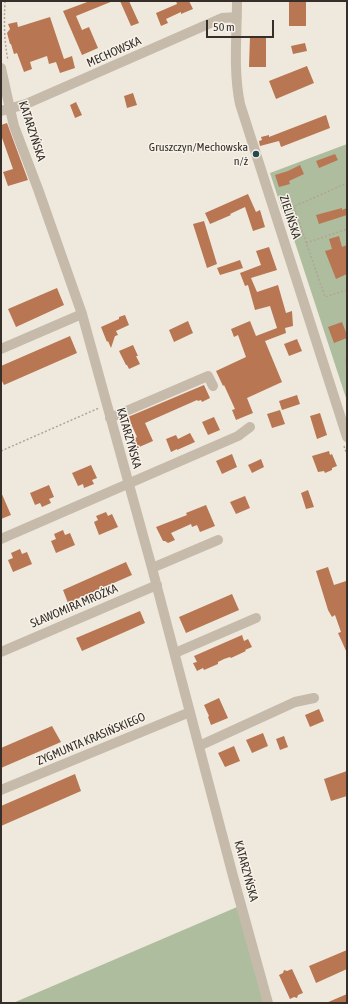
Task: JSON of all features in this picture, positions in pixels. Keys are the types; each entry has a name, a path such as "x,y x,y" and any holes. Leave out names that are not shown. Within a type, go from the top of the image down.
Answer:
{"street":[{"name":"ZIELIŃSKA","path":"237,1 236,64 237,91 240,104 345,439"},
{"name":"MECHOWSKA","path":"5,110 26,104 222,18 237,17"},
{"name":"KATARZYŃSKA","path":"5,67 5,110 14,126 38,189 82,314 157,585 235,884 268,1003"},
{"path":"1,349 82,314"},
{"path":"110,418 208,376 213,386"},
{"path":"1,540 238,436 250,427"},
{"path":"152,568 218,540"},
{"name":"SŁAWOMIRA MROŻKA","path":"1,652 157,585"},
{"path":"175,653 256,618"},
{"path":"199,746 295,702 314,698"},
{"name":"ZYGMUNTA KRASIŃSKIEGO","path":"1,790 190,712"}],"path":[{"path":"5,1 5,67"},
{"path":"275,215 347,182"},
{"path":"294,207 325,297 347,290"},
{"path":"306,243 347,229"},
{"path":"346,358 347,365"},
{"path":"1,451 106,405"},
{"path":"345,439 347,455"}],"green space":[{"path":"347,144 347,401 284,209 282,210 270,173"},
{"path":"237,907 264,1003 13,1003"}],"building":[{"path":"90,1 113,1 76,16 82,30 89,27 98,48 82,55 63,11"},
{"path":"120,1 129,1 139,23 131,26"},
{"path":"176,1 189,1 193,9 181,14 181,12 166,19 168,23 161,26 156,13 177,4"},
{"path":"289,1 306,1 306,26 289,26"},
{"path":"50,17 64,59 72,56 75,68 60,73 56,62 49,64 47,56 30,62 32,69 24,72 17,53 14,54 10,44 7,33 10,29 8,24 17,22 18,27"},
{"path":"250,36 266,37 266,67 249,67"},
{"path":"305,43 307,51 293,54 291,46"},
{"path":"307,66 314,83 276,99 269,81"},
{"path":"133,93 137,105 127,108 124,96"},
{"path":"76,102 82,115 75,118 70,105"},
{"path":"326,115 330,128 281,147 279,141 260,146 259,141 262,140 261,137 269,135 269,137"},
{"path":"7,123 28,180 8,186 3,172 13,169 1,135 1,125"},
{"path":"335,154 338,160 319,168 316,161"},
{"path":"300,165 304,174 289,181 290,184 279,187 275,175"},
{"path":"248,194 256,212 260,210 265,227 253,231 245,207 210,224 205,213"},
{"path":"342,208 342,210 347,208 347,215 319,224 316,215"},
{"path":"204,221 217,264 207,268 193,224"},
{"path":"339,236 342,247 347,245 347,274 336,279 325,251 332,249 329,239"},
{"path":"269,247 277,270 251,278 257,292 278,285 286,313 292,311 293,326 285,328 286,333 265,341 282,382 247,398 253,413 236,420 232,410 235,409 216,371 246,357 238,335 234,337 231,329 250,321 256,336 277,328 270,306 255,310 248,285 245,286 240,273 261,265 256,251"},
{"path":"240,260 243,268 220,275 217,268"},
{"path":"57,288 64,305 16,327 8,309"},
{"path":"125,315 129,325 116,331 118,335 115,336 111,348 101,327"},
{"path":"188,321 193,333 174,342 169,330"},
{"path":"342,322 347,338 334,343 328,327"},
{"path":"70,336 77,353 4,385 1,379 1,366"},
{"path":"297,339 302,351 289,356 284,344"},
{"path":"133,345 140,364 129,369 119,351"},
{"path":"204,385 210,398 202,402 201,400 197,400 145,423 153,441 137,448 133,439 137,437 128,417"},
{"path":"297,395 300,404 282,410 279,401"},
{"path":"280,410 285,424 272,428 267,414"},
{"path":"320,413 327,435 317,439 310,416"},
{"path":"214,417 220,430 208,435 202,422"},
{"path":"190,433 195,442 171,452 166,439 176,435 178,439"},
{"path":"329,451 330,455 332,454 337,466 325,473 324,471 318,472 312,456"},
{"path":"232,454 237,467 222,474 216,461"},
{"path":"261,459 264,467 252,473 248,465"},
{"path":"91,465 97,478 92,480 94,484 84,488 83,484 78,486 72,473"},
{"path":"49,485 54,497 49,499 51,503 42,507 40,503 35,505 30,493"},
{"path":"308,490 314,507 306,509 301,493"},
{"path":"1,492 11,515 1,519"},
{"path":"245,496 250,508 236,514 230,502"},
{"path":"206,505 215,526 200,532 197,525 192,527 191,524 171,533 175,540 168,543 163,541 156,527 187,515 186,513"},
{"path":"106,512 108,516 112,514 118,527 99,535 94,522 98,520 96,516"},
{"path":"63,530 65,535 70,533 75,545 56,553 51,541 56,539 54,534"},
{"path":"20,549 22,554 27,552 32,564 13,572 8,560 13,558 11,553"},
{"path":"126,562 132,575 68,603 63,590"},
{"path":"328,567 334,585 346,581 347,585 347,653 338,633 341,632 335,615 332,617 328,610 316,571"},
{"path":"232,594 239,610 186,633 179,617"},
{"path":"140,611 145,623 82,651 76,638"},
{"path":"242,635 244,641 248,639 252,647 231,658 230,657 218,662 218,664 204,670 203,668 197,671 193,663 197,662 194,656"},
{"path":"219,698 228,718 211,725 204,705"},
{"path":"319,709 324,721 310,727 305,715"},
{"path":"52,726 61,742 1,768 1,748"},
{"path":"263,733 268,746 252,753 246,740"},
{"path":"284,736 288,747 280,750 276,739"},
{"path":"234,746 240,761 225,767 218,753"},
{"path":"347,771 347,796 331,801 324,779"},
{"path":"75,774 81,791 1,826 1,806"},
{"path":"347,950 347,969 316,983 309,966"},
{"path":"292,969 303,993 298,995 297,998 294,997 290,999 279,975 283,973 284,970 287,971"},
{"path":"347,994 347,1003 326,1003"}],"place":[{"name":"Gruszczyn/Mechowska n/ż","path":"256,154"}]}
